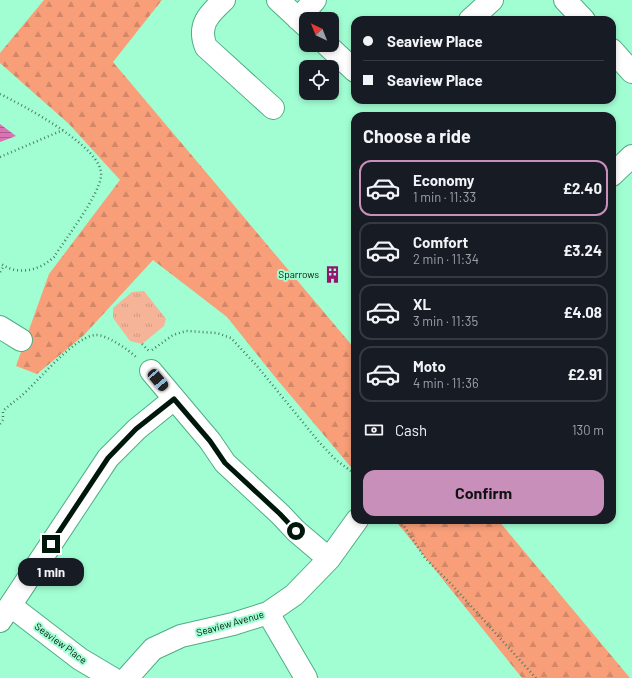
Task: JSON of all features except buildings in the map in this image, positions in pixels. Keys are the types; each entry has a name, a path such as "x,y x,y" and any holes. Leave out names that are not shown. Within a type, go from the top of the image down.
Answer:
{"street":[{"path":"224,0 209,15 203,27 202,38 204,43 206,47 273,108"},
{"path":"278,0 299,19"},
{"path":"308,12 315,0"},
{"path":"474,16 492,0"},
{"path":"565,0 580,16"},
{"path":"335,52 351,67"},
{"path":"616,54 632,72"},
{"path":"616,171 632,156"},
{"path":"0,327 21,340"},
{"path":"150,361 174,399 210,441 225,463 280,514 296,531 329,559"},
{"name":"Seaview Place","path":"112,678 5,614 108,458 136,429 174,399"},
{"name":"Seaview Avenue","path":"127,678 153,649 181,636 233,624 268,613 294,595 329,559 354,524"},
{"path":"268,613 306,678"}],"path":[{"path":"0,94 38,114 63,130 88,150 100,167 102,175 92,198 54,257 47,263 30,270 16,271 0,263"},
{"path":"0,157 63,130"},
{"path":"0,272 4,266"},
{"path":"150,361 173,335 186,331 217,332 231,338 319,442 336,460 351,471"},
{"path":"0,424 3,411 20,397 73,345 84,338 96,335 106,337 150,361"},
{"path":"142,344 150,361"},
{"path":"403,524 425,558 458,591 536,678"}],"green space":[{"path":"44,0 162,0 113,62 351,344 351,467 227,317 153,260 84,335 37,374 16,366 49,274 120,180 69,124 0,63 0,53"},
{"path":"144,291 166,319 164,326 142,344 130,341 113,318 113,308 132,292"},
{"path":"398,524 501,524 630,678 522,678"}],"shaded area":[{"path":"0,124 16,136 0,142"}],"place":[{"name":"Sparrows","path":"332,274"}],"route":[{"path":"51,544 108,458 136,429 174,399 210,441 225,463 280,514 296,531"}]}
